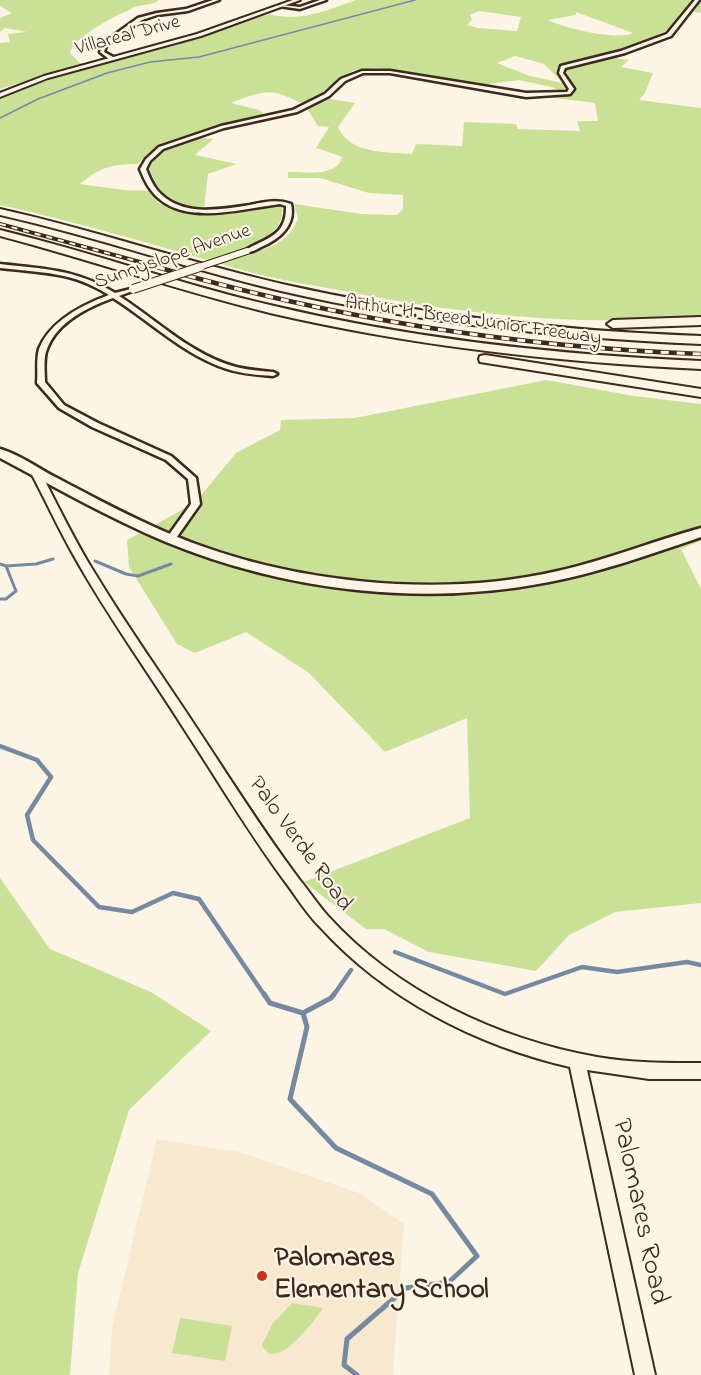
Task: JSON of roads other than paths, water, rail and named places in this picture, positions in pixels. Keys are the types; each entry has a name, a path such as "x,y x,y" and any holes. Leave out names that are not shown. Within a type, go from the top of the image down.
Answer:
{"highway":[{"name":"Arthur H. Breed Junior Freeway","path":"0,212 78,230 249,279 352,302 433,316 526,328 701,340"},
{"name":"Arthur H. Breed Junior Freeway","path":"0,233 214,295 350,327 533,353 701,365"},
{"path":"352,302 552,322 623,324 701,321"},
{"path":"350,327 381,339 439,351 701,393"}],"main road":[{"path":"0,453 171,539 240,564 322,582 377,588 454,589 557,577 701,532"}],"street":[{"path":"111,58 102,52 104,45 140,19 187,10 217,0"},
{"name":"Villareal Drive","path":"0,95 46,77 111,58 164,46 298,0"},
{"path":"282,6 300,8 324,0"},
{"name":"Sunnyslope Avenue","path":"171,539 190,519 194,509 197,492 190,475 181,464 167,456 66,410 46,390 41,380 39,358 49,337 58,327 80,311 113,295 266,243 282,231 289,219 289,205 280,202 231,210 204,211 168,205 160,199 143,169 157,151 223,127 295,111 327,95 344,80 362,72 390,72 526,94 568,93 573,89 561,73 563,67 622,52 669,35 697,0"},
{"path":"0,266 74,276 113,295 216,362 243,371 273,374"},
{"name":"Palo Verde Road","path":"35,471 80,556 277,861 326,924 392,982 448,1016 503,1041 577,1061 619,1067 701,1071"},
{"name":"Palomares Road","path":"577,1061 645,1375"}],"waterway":[{"path":"0,118 38,99 107,73 150,62 199,57 415,0"},
{"path":"6,566 36,564 53,559"},
{"path":"95,561 126,574 138,576 171,564"},
{"path":"0,564 6,566"},
{"path":"0,599 6,599 16,591 6,566"},
{"path":"0,746 37,760 51,777 27,815 33,840 99,907 132,912 173,893 199,899 265,996"},
{"path":"395,952 505,994 582,967 617,972 687,962 701,965"},
{"path":"333,996 351,970"},
{"path":"264,994 270,1003 303,1013"},
{"path":"303,1013 331,998 334,994"},
{"path":"303,1013 307,1027 290,1099 336,1148 432,1194 477,1256 449,1282 406,1288 347,1339 344,1365 357,1375"}],"railway":[{"path":"0,224 162,268"},
{"path":"157,267 291,302 426,327 563,345 701,354"}],"place":[{"name":"Palomares Elementary School","path":"262,1276"}]}
